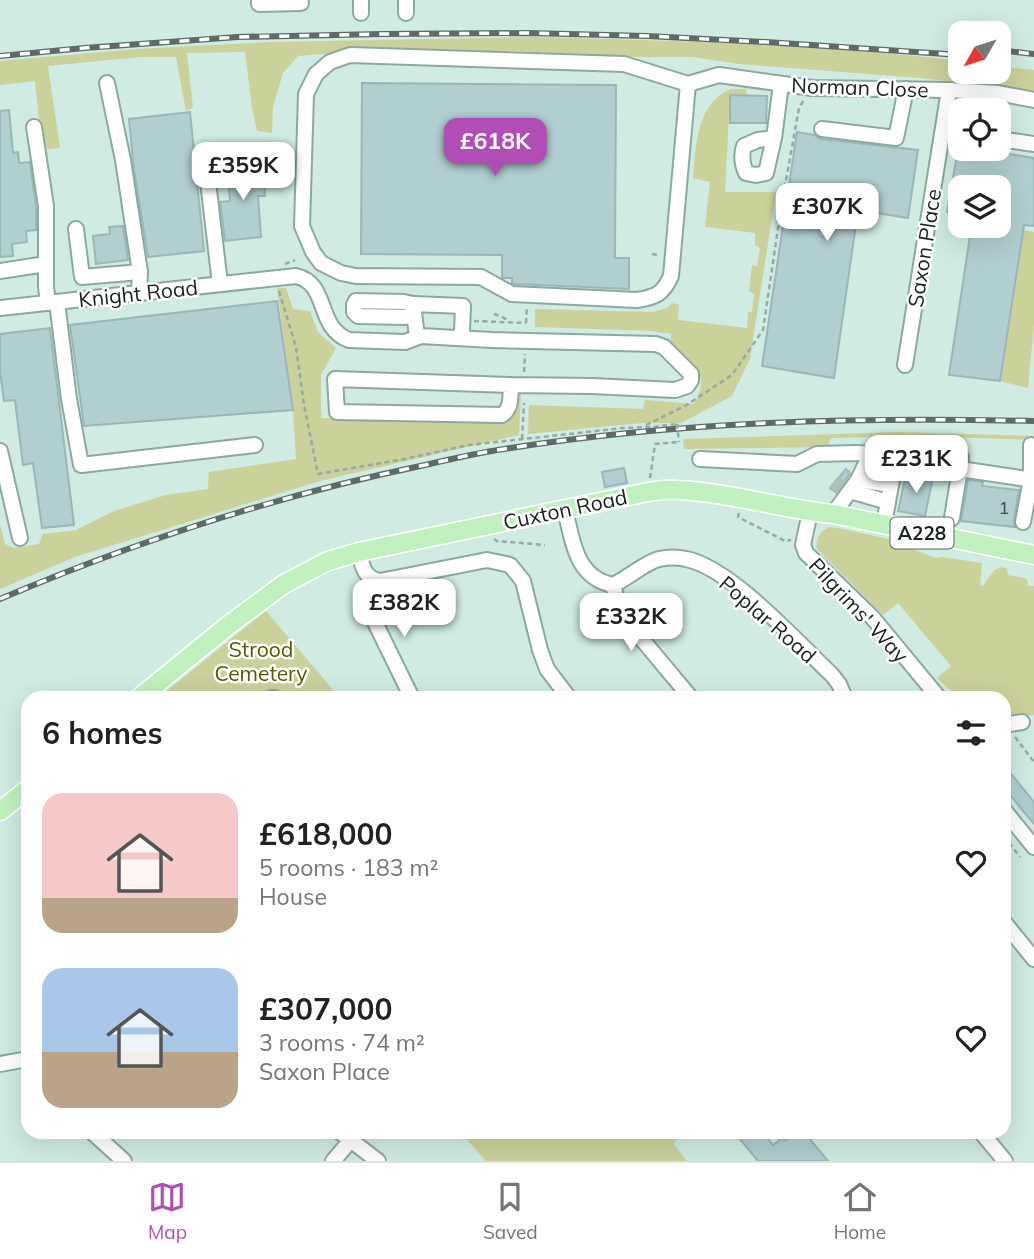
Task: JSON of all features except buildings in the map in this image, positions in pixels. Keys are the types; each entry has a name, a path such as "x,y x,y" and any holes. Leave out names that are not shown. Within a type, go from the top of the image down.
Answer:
{"main road":[{"name":"Cuxton Road","path":"148,691 284,584 328,561 359,552 648,492 674,489 810,512 836,503 884,524 1034,555"},
{"path":"2,806 21,794"}],"street":[{"path":"259,0 259,4 301,3"},
{"path":"350,55 624,64 688,84 671,276 665,289 651,298 637,300 512,294 481,277 350,275 331,270 319,261 302,226 306,94 316,74 330,62 350,55"},
{"name":"Norman Close","path":"688,84 719,75 811,88 949,90 1034,100"},
{"path":"107,83 123,160 140,272 139,293"},
{"path":"774,138 780,84"},
{"path":"822,129 896,138 906,89"},
{"name":"Saxon Place","path":"905,365 949,90"},
{"path":"992,93 992,98"},
{"path":"34,127 46,206 46,264 81,465 255,445"},
{"path":"1011,141 1034,144"},
{"path":"207,173 219,284"},
{"path":"76,229 82,277 140,272"},
{"path":"319,261 303,278 314,288 330,326 341,336 353,340 405,342 416,337 659,345 691,374 691,380 685,388 675,390 335,379 337,412 502,415 508,411 511,385"},
{"path":"0,271 46,264"},
{"name":"Knight Road","path":"0,308 275,278 303,278"},
{"path":"416,337 413,310 463,306 462,331 459,338"},
{"path":"1024,522 1032,479 1031,445"},
{"path":"0,452 20,538"},
{"path":"700,459 797,464 817,454 924,454 961,457 951,518"},
{"path":"836,503 867,461 930,468"},
{"path":"884,524 895,464"},
{"path":"960,469 1032,479"},
{"path":"852,481 891,485"},
{"path":"852,481 888,502"},
{"path":"565,510 582,566 596,579 613,585 625,619 685,691"},
{"name":"Pilgrims' Way","path":"810,512 803,545 806,553 872,617 933,691"},
{"path":"359,552 364,569 372,580 380,581 487,560 510,565 523,581 547,669 564,691"},
{"name":"Poplar Road","path":"613,585 659,559 687,559 703,565 742,591 764,610 832,676 842,691"},
{"path":"372,580 366,595 367,606 409,691"},
{"path":"1011,724 1022,722"},
{"path":"1011,819 1034,847"},
{"path":"1011,930 1034,958"},
{"path":"0,1064 21,1064"},
{"path":"100,1139 124,1161"},
{"path":"333,1161 344,1139"},
{"path":"350,1139 378,1161"},
{"path":"987,1139 1005,1161"}],"path":[{"path":"643,427 685,406 732,375 763,330 799,108 811,88"},
{"path":"275,278 296,347 318,474 469,445 677,424 679,442 655,443 648,492"},
{"path":"524,363 528,295"},
{"path":"494,314 501,316 508,323"},
{"path":"741,499 738,517 785,541"},
{"path":"493,536 497,541 545,545"},
{"path":"1011,733 1034,762"},
{"path":"1011,845 1020,857"}],"green space":[{"path":"536,37 749,44 948,60 948,81 739,64 692,57 509,51 358,51 298,56 283,73 273,107 272,133 257,131 245,52 187,53 193,108 186,111 176,57 141,57 48,66 60,148 42,150 35,81 0,85 0,61 137,49 269,42"},
{"path":"1012,67 1034,70 1034,91 972,84 1012,84"},
{"path":"731,89 746,89 747,95 730,96 725,192 776,192 750,359 732,396 681,423 643,423 528,434 529,405 643,409 645,400 694,404 701,384 698,370 671,345 671,334 535,327 535,309 653,312 667,308 672,303 679,305 678,320 747,328 748,312 752,312 754,294 749,291 752,265 757,266 760,248 755,245 755,233 705,227 710,182 693,178 697,139 704,115 719,96"},
{"path":"1023,230 1034,232 1034,324 1028,388 1000,381"},
{"path":"277,288 286,288 293,309 310,311 318,332 336,348 321,375 321,418 500,420 514,394 521,392 519,435 320,481 75,557 0,589 0,524 5,544 14,548 39,544 43,534 76,530 114,511 166,495 208,489 209,472 296,459 293,410"},
{"path":"899,432 1034,436 1034,440 924,436 831,438 827,447 684,449 683,439"},
{"path":"829,527 843,529 907,543 907,547 936,558 982,563 980,585 983,586 994,570 1002,567 1007,569 1008,575 1027,579 1028,586 1034,586 1034,715 1011,717 1011,691 951,691 937,678 951,666 898,603 883,615 817,549 819,536"},
{"name":"Strood Cemetery","path":"266,611 334,691 167,691"},
{"path":"466,1139 677,1139 673,1143 687,1161 486,1161"}],"tunnel":[{"path":"835,491 850,473"}],"railway":[{"path":"0,56 238,37 528,33 647,36 948,54"},
{"path":"1012,51 1034,54"},
{"path":"0,599 156,539 262,505 464,456 570,440 702,427 835,421 1034,421"}]}
